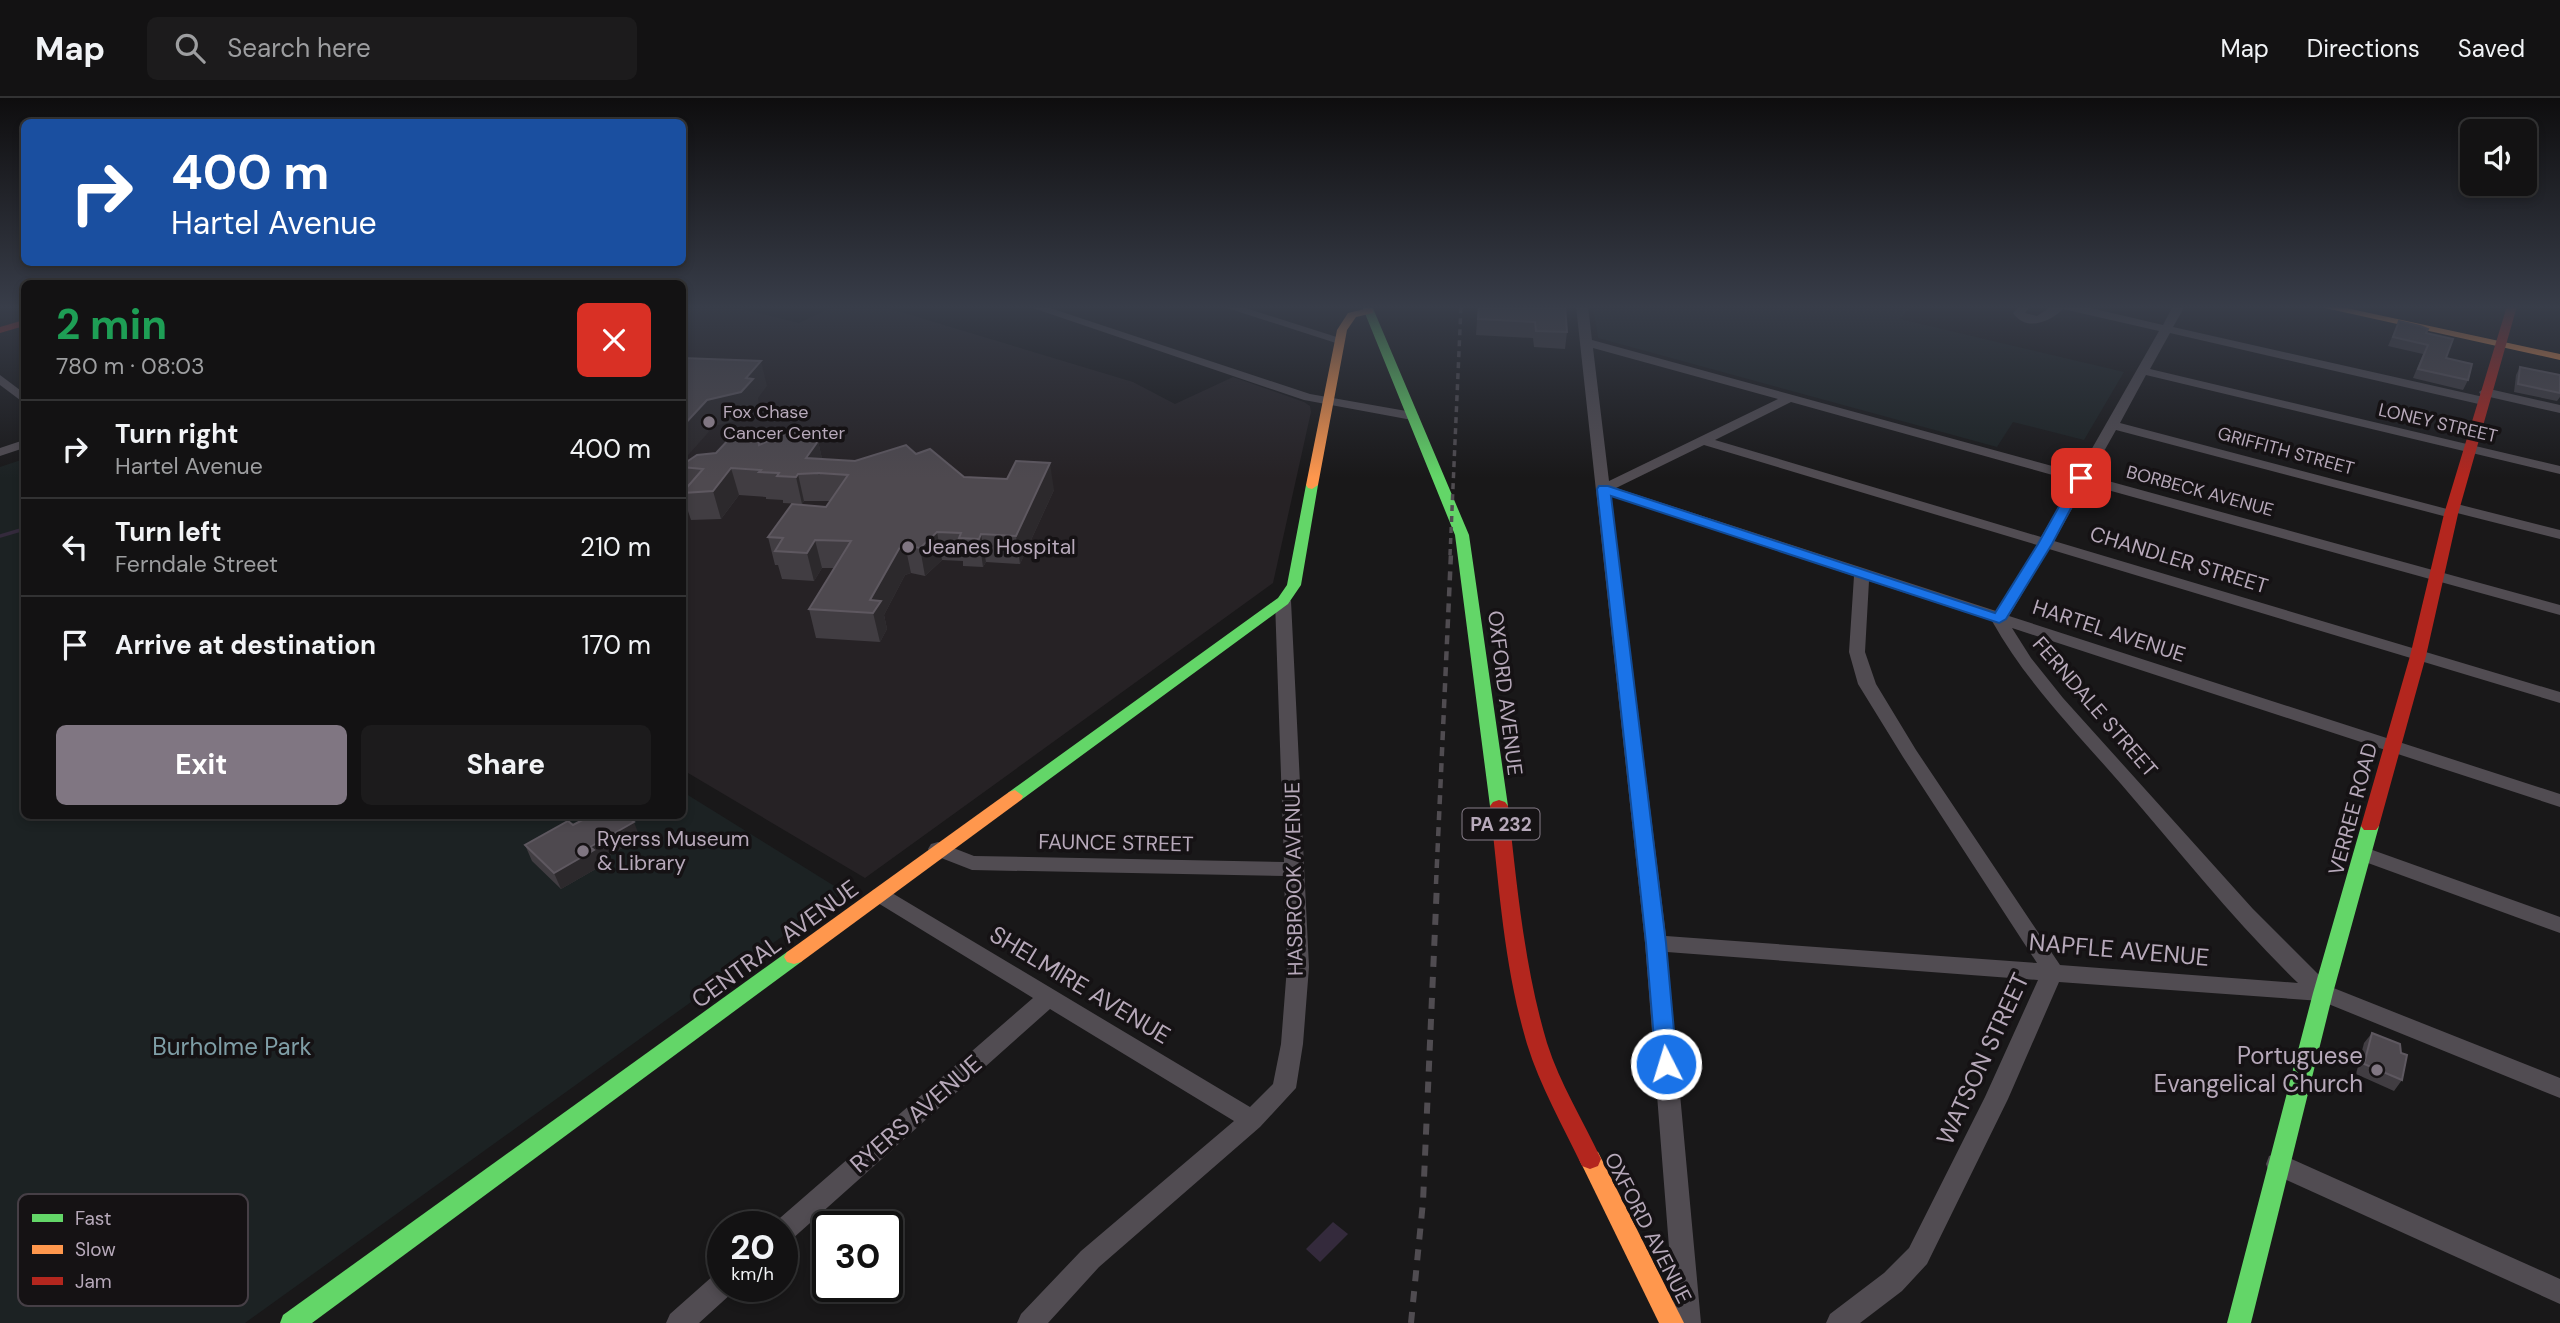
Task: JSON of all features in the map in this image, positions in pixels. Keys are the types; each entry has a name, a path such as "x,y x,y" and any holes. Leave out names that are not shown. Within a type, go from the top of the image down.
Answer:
{"main road":[{"name":"HASBROOK AVENUE","path":"1283,601 1294,585 1335,363"},
{"name":"OXFORD AVENUE","path":"1390,363 1458,522 1465,550 1515,932 1533,1029 1554,1086 1672,1323"},
{"name":"VERREE ROAD","path":"2239,1323 2323,993 2418,656 2439,576 2452,510 2494,363"},
{"name":"CENTRAL AVENUE","path":"292,1323 880,895 939,849 1283,601"}],"street":[{"path":"1205,363 1308,397 1412,416"},
{"path":"1231,363 1314,390 1327,399"},
{"path":"1589,363 1656,943 1688,1323"},
{"name":"BORBECK AVENUE","path":"1663,363 2560,610"},
{"path":"1999,619 2148,363"},
{"path":"2326,363 2484,397 2560,409"},
{"name":"LONEY STREET","path":"2144,370 2560,470"},
{"path":"3,385 21,383"},
{"path":"3,385 21,396"},
{"path":"1604,489 1790,398"},
{"name":"GRIFFITH STREET","path":"2111,425 2560,535"},
{"name":"CHANDLER STREET","path":"1705,441 2560,698"},
{"path":"0,452 21,445"},
{"name":"HARTEL AVENUE","path":"1604,489 2560,801"},
{"name":"WATSON STREET","path":"1839,1323 1893,1282 1919,1256 1996,1099 2053,971 1909,753 1867,684 1857,652 1862,575"},
{"name":"HASBROOK AVENUE","path":"1030,1323 1090,1259 1252,1120 1284,1088 1292,1044 1298,967 1283,601"},
{"name":"FERNDALE STREET","path":"1999,619 2014,648 2075,719 2281,955 2323,993"},
{"name":"FAUNCE STREET","path":"939,849 972,863 1296,869"},
{"path":"2364,854 2560,925"},
{"name":"SHELMIRE AVENUE","path":"880,895 1252,1120"},
{"name":"NAPFLE AVENUE","path":"1656,943 2323,993 2560,1088"},
{"name":"RYERS AVENUE","path":"798,1218 1049,997"},
{"path":"2278,1164 2560,1292"},
{"path":"679,1323 707,1298"}],"shaded area":[{"path":"686,363 1071,363 1133,382 1175,404 1233,377 1310,406 1311,412 1273,583 865,878 686,772"},
{"path":"1333,1222 1348,1234 1320,1262 1306,1249"}],"green space":[{"path":"1690,363 2087,363 2124,372 2084,440 2013,422 1997,447"},
{"name":"Burholme Park","path":"21,460 21,819 686,819 686,794 844,892 245,1323 0,1323 0,467"}],"building":[{"path":"686,363 759,363 746,378 753,379 741,392 707,400 686,423"},
{"path":"2420,363 2472,364 2468,380 2418,369"},
{"path":"2520,367 2560,375 2560,393 2518,384"},
{"path":"797,429 818,441 806,458 855,461 906,445 916,454 930,449 964,477 1007,479 1016,461 1050,463 1016,536 981,534 979,539 959,538 961,533 937,532 920,548 905,545 900,547 870,600 881,601 873,613 809,609 851,541 815,540 807,553 775,551 783,538 768,537 792,504 826,507 848,475 819,473 798,474 796,477 777,476 779,473 731,468 713,491 686,493 686,488 703,469 686,467 686,462 697,455 716,453 731,437 758,438 759,445"},
{"path":"584,819 630,819 634,822 590,847 594,850 554,873 525,845 568,821 573,825"},
{"path":"2372,1033 2400,1044 2401,1053 2407,1055 2402,1080 2364,1064"}],"waterway":[{"path":"0,536 21,530"}],"railway":[{"path":"1450,555 1458,363"},
{"path":"1436,884 1451,553"},
{"path":"1411,1323 1423,1202 1437,883"}],"traffic: fast":[{"path":"1391,363 1462,535 1499,806"},
{"path":"1015,796 1283,601 1294,585 1312,485"},
{"path":"2239,1323 2323,993 2370,826"},
{"path":"292,1323 794,957"}],"traffic: slow":[{"path":"1312,485 1336,363"},
{"path":"794,957 1015,796"},
{"path":"1590,1159 1672,1323"}],"traffic: jam":[{"path":"2370,826 2418,656 2451,514 2495,363"},
{"path":"1499,806 1516,945 1526,1000 1550,1078 1590,1159"}],"place":[{"name":"Fox Chase Cancer Center","path":"709,422"},
{"name":"Jeanes Hospital","path":"908,547"},
{"name":"Ryerss Museum & Library","path":"583,851"},
{"name":"Portuguese Evangelical Church","path":"2377,1070"}],"route":[{"path":"1666,1064 1656,943 1604,489 1999,619 2081,478"}]}
